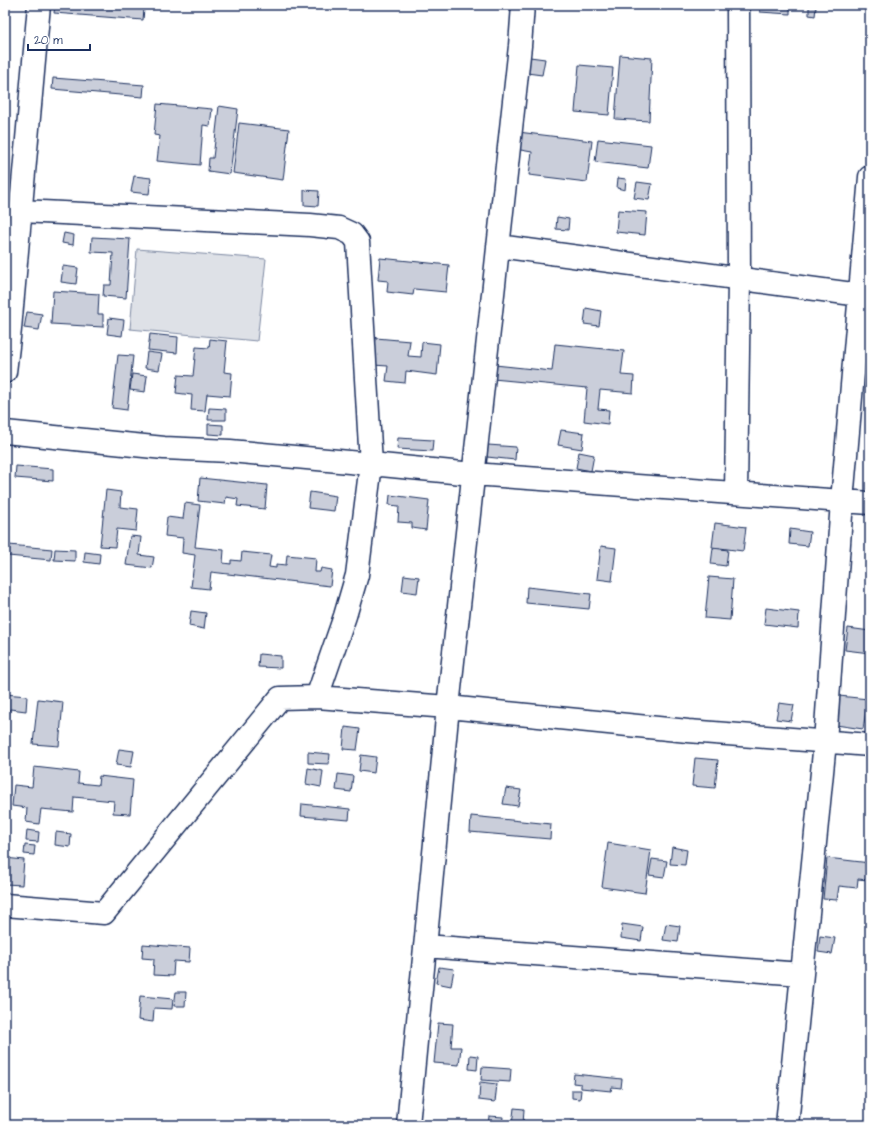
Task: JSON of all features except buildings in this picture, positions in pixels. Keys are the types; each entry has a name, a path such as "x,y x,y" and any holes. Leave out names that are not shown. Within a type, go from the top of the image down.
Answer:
{"street":[{"path":"5,372 39,5"},
{"path":"408,1125 448,707 520,46 523,5"},
{"path":"736,493 739,279 738,5"},
{"path":"787,1125 825,742 842,501 870,177"},
{"path":"21,211 310,225 339,228 352,234 358,242 371,464 357,576 345,616 317,696"},
{"path":"498,246 860,295"},
{"path":"5,432 164,448 230,451 473,474 870,503"},
{"path":"5,904 104,913 280,698 317,696 448,707 688,731 870,745"},
{"path":"425,946 802,974"}],"shaded area":[{"path":"137,249 266,259 257,341 130,329"}]}
